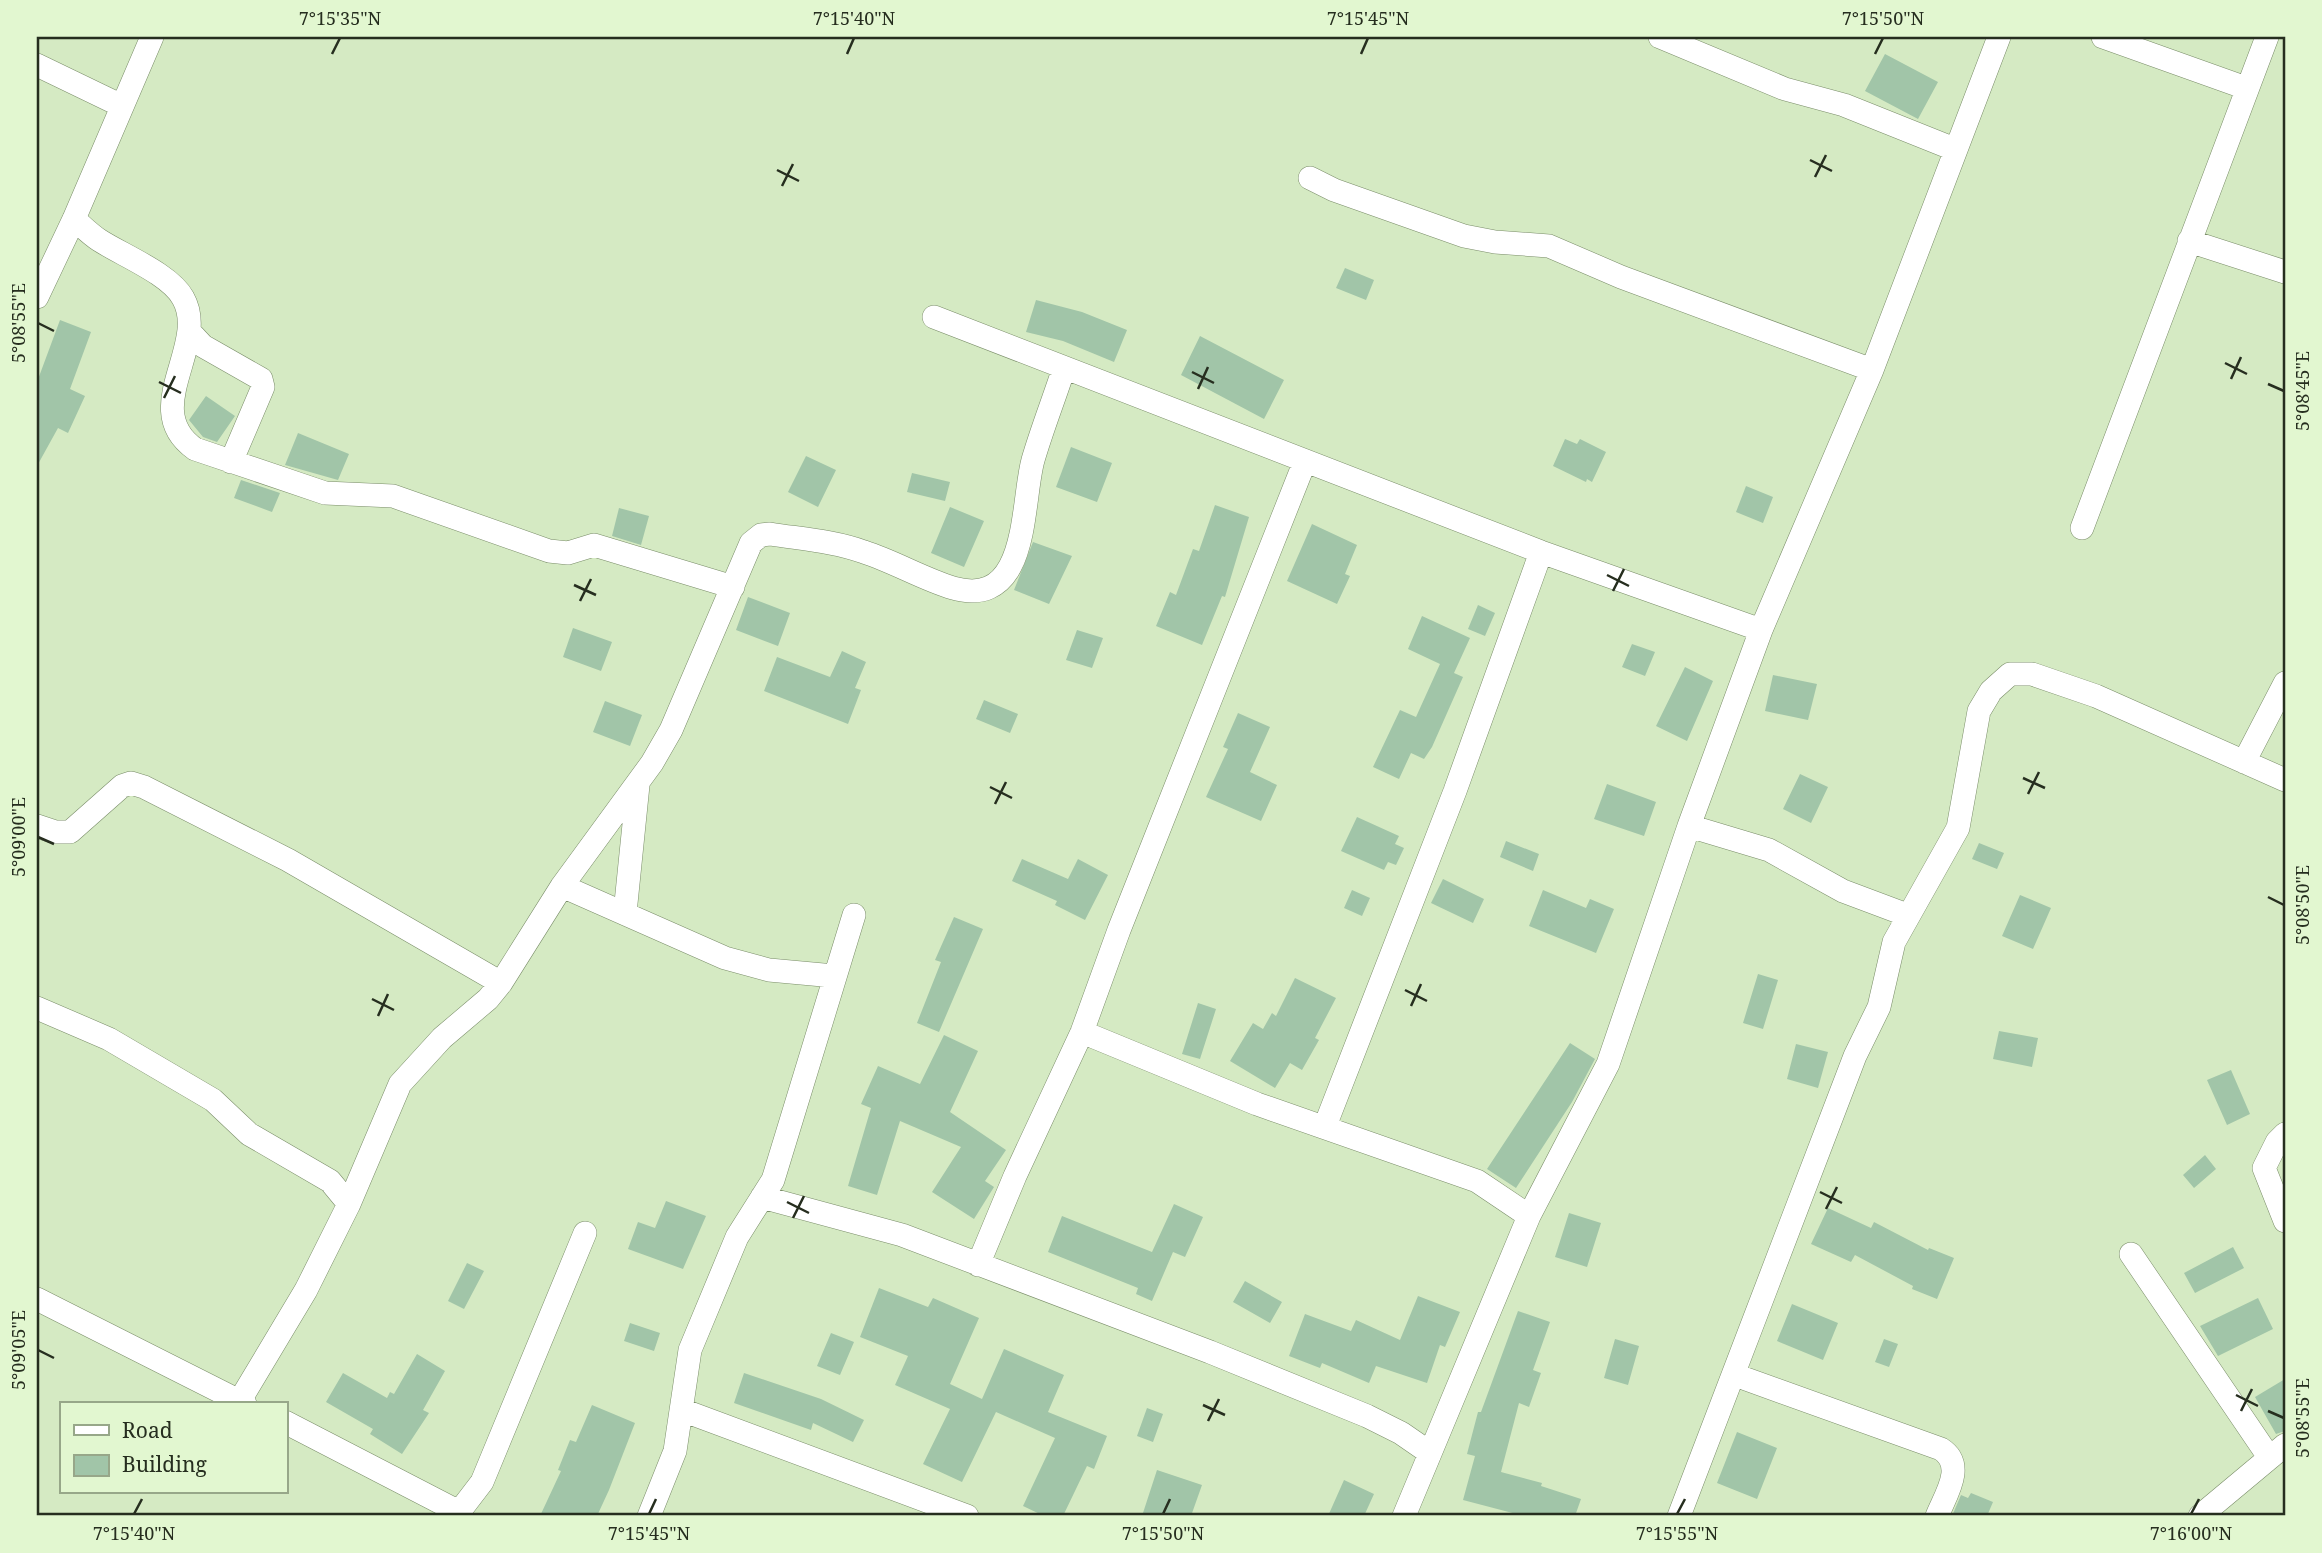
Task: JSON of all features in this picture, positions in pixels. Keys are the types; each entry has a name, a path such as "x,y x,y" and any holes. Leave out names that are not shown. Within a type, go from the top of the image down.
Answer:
{"street":[{"path":"37,297 74,219 152,37"},
{"path":"1660,37 1699,44 1785,89 1844,105 1954,149"},
{"path":"1404,1516 1529,1216 1608,1064 1689,826 1761,630 1872,370 1954,149 1999,37"},
{"path":"2103,37 2246,88"},
{"path":"2082,528 2267,37"},
{"path":"37,65 122,106"},
{"path":"1310,178 1464,236 1495,243 1549,246 1621,277 1872,370"},
{"path":"74,219 97,239 171,284 183,297 190,320 189,331 172,393 176,425 182,440 195,449 325,493 393,496 549,551 568,553 594,545 733,587"},
{"path":"2189,241 2285,272"},
{"path":"934,317 1541,552 1761,630"},
{"path":"189,331 212,352 261,379 263,387 231,462"},
{"path":"243,1402 306,1290 349,1203 400,1084 442,1038 488,999 501,983 562,886 638,785 671,730 751,543 761,535 770,534 845,546 955,589 979,590 1000,581 1012,562 1023,532 1032,462 1064,368"},
{"path":"978,1265 1015,1176 1082,1032 1124,917 1305,461"},
{"path":"1325,1126 1455,791 1541,552"},
{"path":"1679,1516 1735,1376 1855,1056 1879,1007 1894,942 1958,828 1979,711 1991,691 2010,674 2032,674 2096,696 2285,780"},
{"path":"2244,762 2285,683"},
{"path":"37,826 55,832 70,832 122,786 131,783 144,787 288,860 501,983"},
{"path":"625,913 638,785"},
{"path":"1689,826 1769,850 1843,891 1908,915"},
{"path":"562,886 747,965 769,970 834,976"},
{"path":"649,1516 675,1451 690,1350 737,1237 773,1180 854,915"},
{"path":"37,1008 109,1039 213,1100 249,1134 330,1181 349,1203"},
{"path":"1082,1032 1257,1104 1477,1181 1529,1216"},
{"path":"2285,1134 2277,1142 2264,1168 2285,1221"},
{"path":"762,1198 902,1235 1279,1378 1401,1433 1430,1453"},
{"path":"287,1423 457,1514 482,1482 585,1233"},
{"path":"2131,1254 2277,1451 2200,1516"},
{"path":"37,1299 240,1402"},
{"path":"1735,1376 1941,1449 1951,1456 1955,1464 1937,1516"},
{"path":"682,1410 967,1516"}],"building":[{"path":"1885,54 1938,82 1918,119 1865,91"},
{"path":"1345,268 1374,280 1366,300 1336,288"},
{"path":"1036,300 1082,312 1127,330 1114,362 1063,341 1026,332"},
{"path":"60,320 91,332 70,389 85,396 68,433 58,428 37,466 37,382"},
{"path":"1200,336 1284,380 1264,419 1181,375"},
{"path":"206,396 235,416 217,442 203,437 189,420"},
{"path":"298,433 349,454 338,480 285,465"},
{"path":"1565,439 1577,444 1580,439 1606,452 1592,482 1587,479 1586,482 1553,466"},
{"path":"1071,447 1112,463 1097,502 1056,487"},
{"path":"806,456 836,470 818,507 788,492"},
{"path":"912,473 950,482 945,501 907,492"},
{"path":"241,480 280,493 272,512 234,498"},
{"path":"1746,486 1773,497 1763,523 1736,512"},
{"path":"1215,505 1249,517 1225,597 1222,596 1202,645 1156,626 1170,592 1176,595 1193,549 1199,551"},
{"path":"950,507 984,521 964,567 931,553"},
{"path":"619,508 649,516 641,545 612,536"},
{"path":"1312,524 1357,545 1345,574 1350,576 1337,604 1287,581"},
{"path":"1033,542 1072,556 1049,604 1014,590"},
{"path":"748,597 790,613 778,646 736,630"},
{"path":"1478,605 1495,613 1485,636 1468,629"},
{"path":"1422,616 1470,638 1454,673 1463,677 1432,747 1424,759 1411,753 1399,779 1373,767 1400,710 1416,717 1440,664 1408,649"},
{"path":"573,628 612,642 601,671 563,657"},
{"path":"1077,630 1103,638 1092,668 1066,660"},
{"path":"1632,644 1655,652 1645,676 1622,667"},
{"path":"842,651 866,662 855,688 861,690 848,724 764,691 777,657 830,677"},
{"path":"1685,667 1713,681 1687,741 1656,726"},
{"path":"1773,675 1817,684 1808,720 1765,711"},
{"path":"984,700 1018,714 1010,733 976,719"},
{"path":"605,701 642,715 630,746 593,732"},
{"path":"1238,713 1270,727 1250,772 1277,785 1261,821 1206,797 1228,749 1223,747"},
{"path":"1800,774 1828,787 1811,823 1783,809"},
{"path":"1607,784 1656,802 1644,836 1594,819"},
{"path":"1357,817 1399,836 1395,844 1404,848 1396,865 1388,862 1384,870 1341,851"},
{"path":"1506,841 1539,854 1533,871 1500,857"},
{"path":"1979,843 2004,853 1997,869 1972,859"},
{"path":"1022,859 1068,879 1078,859 1108,875 1085,920 1055,905 1057,901 1012,881"},
{"path":"1443,879 1484,899 1473,923 1431,903"},
{"path":"1352,890 1370,898 1362,916 1344,908"},
{"path":"1543,890 1586,908 1590,899 1614,909 1596,953 1529,926"},
{"path":"2020,895 2051,908 2033,949 2002,936"},
{"path":"954,917 983,929 939,1032 917,1023 941,962 935,960"},
{"path":"1758,974 1778,980 1763,1029 1743,1023"},
{"path":"1295,978 1336,998 1315,1038 1319,1040 1302,1070 1290,1063 1275,1088 1230,1061 1253,1023 1263,1029 1272,1013 1276,1016"},
{"path":"1198,1003 1216,1009 1200,1059 1182,1054"},
{"path":"1999,1031 2038,1038 2032,1067 1993,1059"},
{"path":"944,1035 978,1051 950,1112 1006,1150 985,1181 994,1187 974,1219 932,1192 961,1147 900,1121 877,1195 848,1186 871,1108 861,1104 878,1066 920,1084"},
{"path":"1570,1043 1595,1059 1572,1102 1516,1188 1487,1169"},
{"path":"1796,1044 1828,1052 1818,1088 1787,1079"},
{"path":"2231,1070 2250,1114 2227,1125 2207,1080"},
{"path":"2205,1155 2216,1169 2194,1188 2183,1175"},
{"path":"666,1201 706,1216 683,1269 628,1249 638,1222 655,1228"},
{"path":"1174,1204 1203,1217 1185,1257 1173,1252 1152,1301 1136,1294 1138,1288 1048,1252 1062,1216 1152,1252"},
{"path":"1828,1208 1871,1228 1874,1222 1928,1250 1929,1248 1954,1258 1937,1299 1912,1289 1913,1286 1855,1255 1851,1262 1811,1244"},
{"path":"1569,1213 1601,1223 1587,1267 1555,1257"},
{"path":"2233,1247 2244,1268 2195,1293 2184,1273"},
{"path":"467,1263 484,1271 464,1309 448,1301"},
{"path":"1245,1281 1282,1302 1270,1323 1233,1302"},
{"path":"879,1288 928,1307 933,1298 979,1318 950,1384 982,1399 1004,1349 1064,1375 1048,1412 1107,1436 1094,1469 1087,1466 1063,1516 1044,1516 1023,1506 1055,1438 996,1412 962,1482 923,1464 950,1409 895,1385 908,1356 860,1337"},
{"path":"1418,1296 1460,1312 1445,1347 1440,1345 1427,1383 1376,1366 1369,1383 1322,1363 1320,1368 1289,1356 1305,1314 1351,1331 1356,1320 1400,1340"},
{"path":"2258,1298 2273,1329 2218,1356 2200,1326"},
{"path":"1792,1304 1838,1323 1823,1360 1777,1341"},
{"path":"1518,1311 1550,1322 1533,1370 1541,1373 1529,1407 1519,1403 1501,1472 1542,1483 1541,1486 1581,1499 1575,1516 1524,1516 1463,1500 1475,1456 1467,1454 1478,1412 1481,1412"},
{"path":"630,1323 660,1333 654,1351 624,1341"},
{"path":"831,1333 854,1342 840,1375 817,1366"},
{"path":"1615,1339 1639,1346 1628,1385 1604,1378"},
{"path":"1884,1339 1898,1344 1889,1367 1875,1362"},
{"path":"417,1354 445,1371 423,1410 429,1413 402,1454 370,1434 373,1429 326,1402 343,1373 387,1398 390,1392 394,1394"},
{"path":"744,1373 821,1399 864,1420 853,1442 813,1423 811,1430 734,1403"},
{"path":"2285,1379 2285,1431 2276,1434 2255,1397"},
{"path":"592,1405 635,1423 597,1516 540,1516 561,1471 558,1470 570,1440 576,1442"},
{"path":"1147,1408 1163,1414 1153,1442 1137,1436"},
{"path":"1737,1432 1777,1448 1757,1499 1717,1483"},
{"path":"1157,1470 1202,1485 1191,1516 1142,1516"},
{"path":"1344,1480 1374,1494 1364,1516 1328,1516"},
{"path":"1971,1493 1993,1502 1987,1516 1952,1516 1961,1495 1968,1498"}]}
